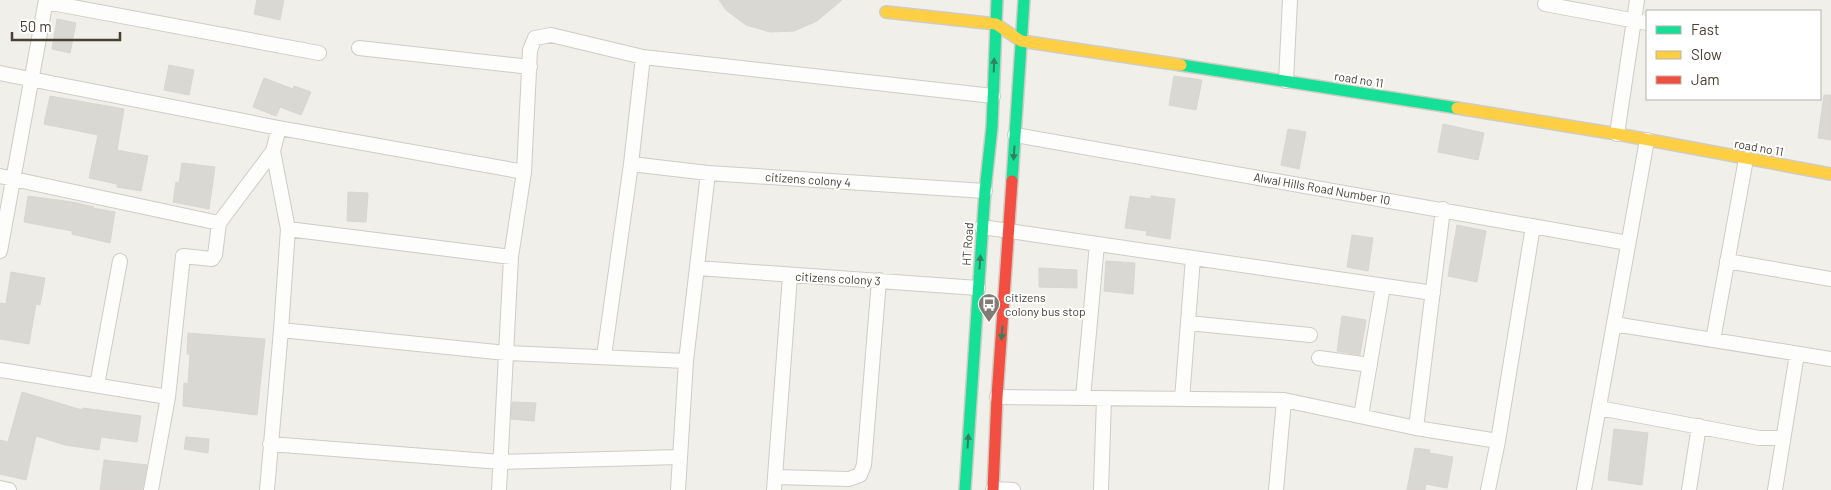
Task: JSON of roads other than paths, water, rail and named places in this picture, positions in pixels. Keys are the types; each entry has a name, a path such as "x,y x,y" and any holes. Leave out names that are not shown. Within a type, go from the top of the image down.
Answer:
{"street":[{"name":"HT Road","path":"965,490 982,227 992,127 997,0"},
{"path":"1013,490 993,490 997,397 1024,0"},
{"path":"1286,81 1290,0"},
{"path":"1616,134 1640,22 1637,0"},
{"path":"0,251 7,178 31,79 46,1 319,53"},
{"path":"1545,4 1640,22"},
{"name":"road no 11","path":"886,12 996,24 1021,41 1616,134 1831,174"},
{"path":"499,490 511,257 524,172 530,50 535,38 551,35 643,57 993,96"},
{"path":"359,48 530,67"},
{"path":"604,356 631,164 643,57"},
{"path":"0,73 279,128 524,172"},
{"path":"151,490 168,398 183,256 212,259 215,255 219,223 273,151 279,128"},
{"name":"Alwal Hills Road Number 10","path":"1015,135 1628,243"},
{"path":"1584,490 1647,140"},
{"path":"267,490 288,229 273,151"},
{"path":"1713,340 1746,159"},
{"name":"citizens colony 4","path":"631,164 708,173 985,191"},
{"path":"678,490 686,361 708,173"},
{"path":"7,178 219,223"},
{"path":"1416,428 1443,210"},
{"path":"1488,490 1498,441 1533,226"},
{"path":"982,227 1433,293"},
{"path":"288,229 511,257"},
{"path":"1083,398 1097,244"},
{"path":"1182,399 1193,258"},
{"path":"97,385 120,261"},
{"path":"1727,261 1831,279"},
{"name":"citizens colony 3","path":"697,268 978,288"},
{"path":"790,276 775,483 849,479 860,475 864,464 879,280"},
{"path":"1361,416 1383,286"},
{"path":"1188,322 1310,335"},
{"path":"1614,324 1831,359"},
{"path":"281,330 506,353 686,361"},
{"path":"1775,490 1797,354"},
{"path":"1319,358 1370,365"},
{"path":"0,370 168,398"},
{"path":"997,397 1284,400 1416,428 1498,441"},
{"path":"1101,490 1104,398"},
{"path":"1276,490 1284,400"},
{"path":"1599,408 1759,438 1782,438"},
{"path":"1689,490 1699,426"},
{"path":"270,444 501,462 679,456"},
{"path":"0,488 9,490"}],"place":[{"name":"citizens colony bus stop","path":"989,323"}]}
